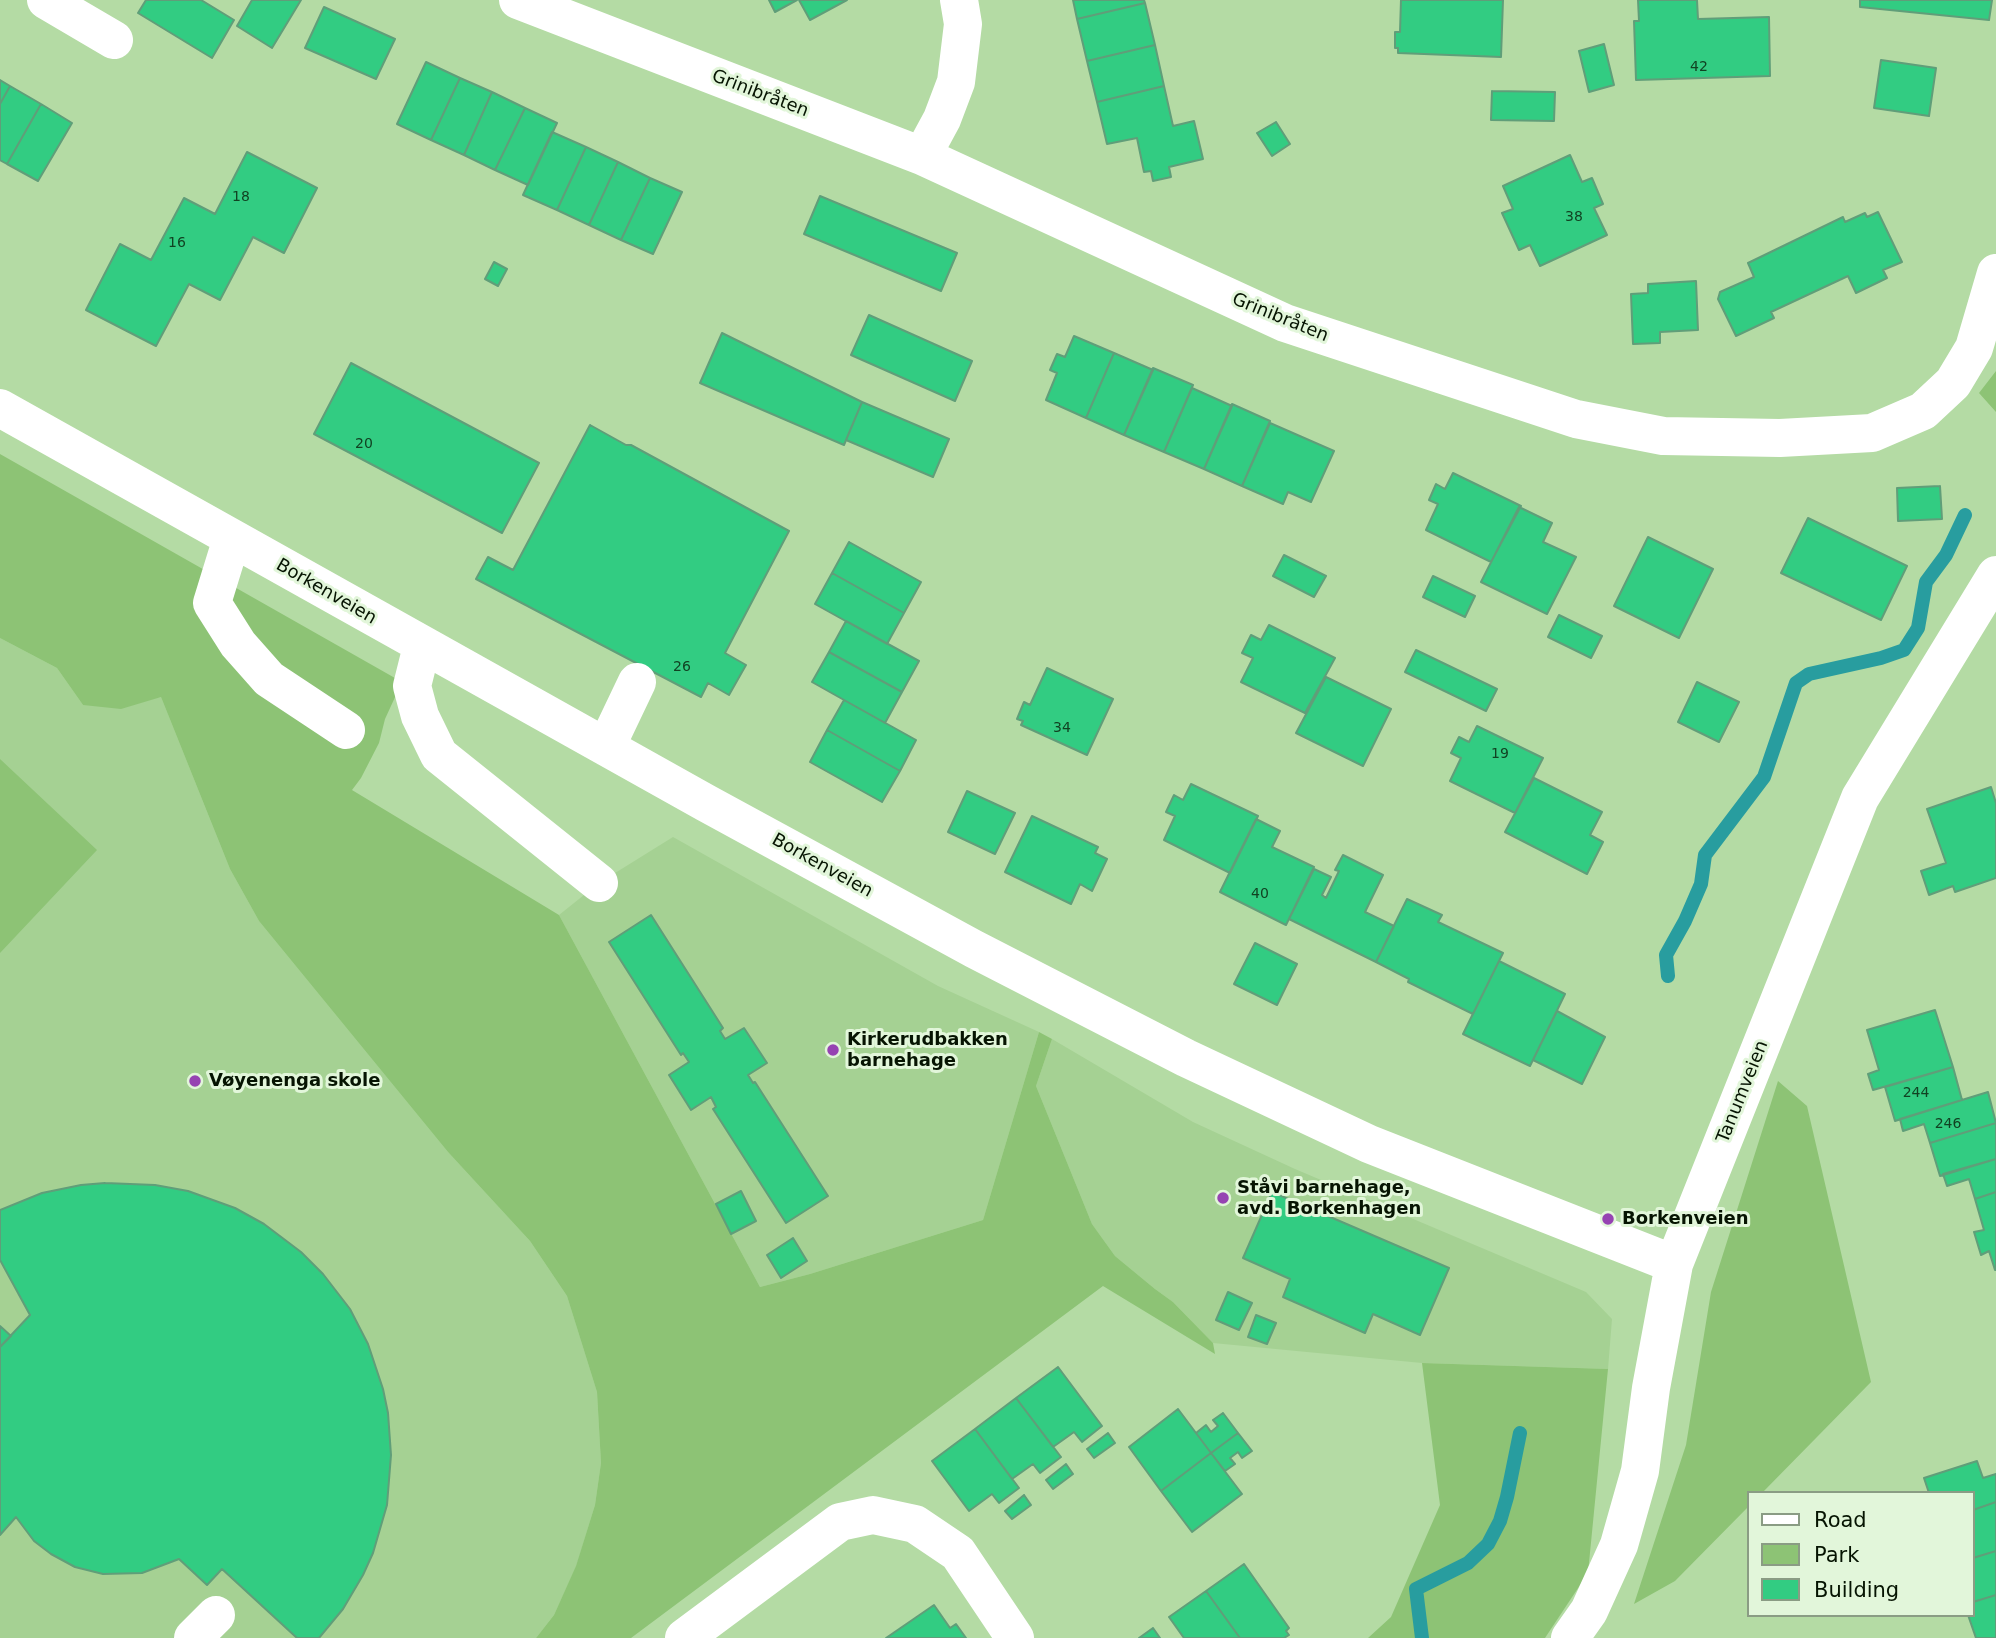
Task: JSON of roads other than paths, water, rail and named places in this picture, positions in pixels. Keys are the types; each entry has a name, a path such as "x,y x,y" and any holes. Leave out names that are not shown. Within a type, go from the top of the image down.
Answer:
{"street":[{"path":"46,0 114,40"},
{"name":"Grinibråten","path":"518,0 922,156 1285,323 1576,419 1663,436 1780,439 1872,433 1923,411 1952,383 1973,348 1996,273"},
{"path":"922,156 942,119 956,82 962,24 959,0"},
{"name":"Borkenveien","path":"0,408 422,646 974,950 1186,1058 1369,1144 1674,1264"},
{"path":"232,538 212,603 238,644 269,679 346,730"},
{"name":"Tanumveien","path":"1570,1638 1589,1611 1619,1545 1640,1471 1651,1388 1674,1264 1860,798 1996,575"},
{"path":"422,646 412,686 420,716 439,755 599,883"},
{"path":"606,747 637,682"},
{"path":"684,1638 840,1522 873,1515 915,1524 958,1553 1015,1638"}],"waterway":[{"path":"1668,976 1666,955 1701,884 1705,855 1764,777 1796,683 1809,674 1881,658 1904,650 1918,628 1926,582 1946,555 1965,515"},
{"path":"1422,1638 1416,1589 1468,1563 1488,1544 1500,1521 1507,1497 1520,1433"}],"place":[{"name":"Kirkerudbakken barnehage","path":"833,1050"},
{"name":"Vøyenenga skole","path":"195,1081"},
{"name":"Ståvi barnehage, avd. Borkenhagen","path":"1223,1198"},
{"name":"Borkenveien","path":"1608,1219"}]}
